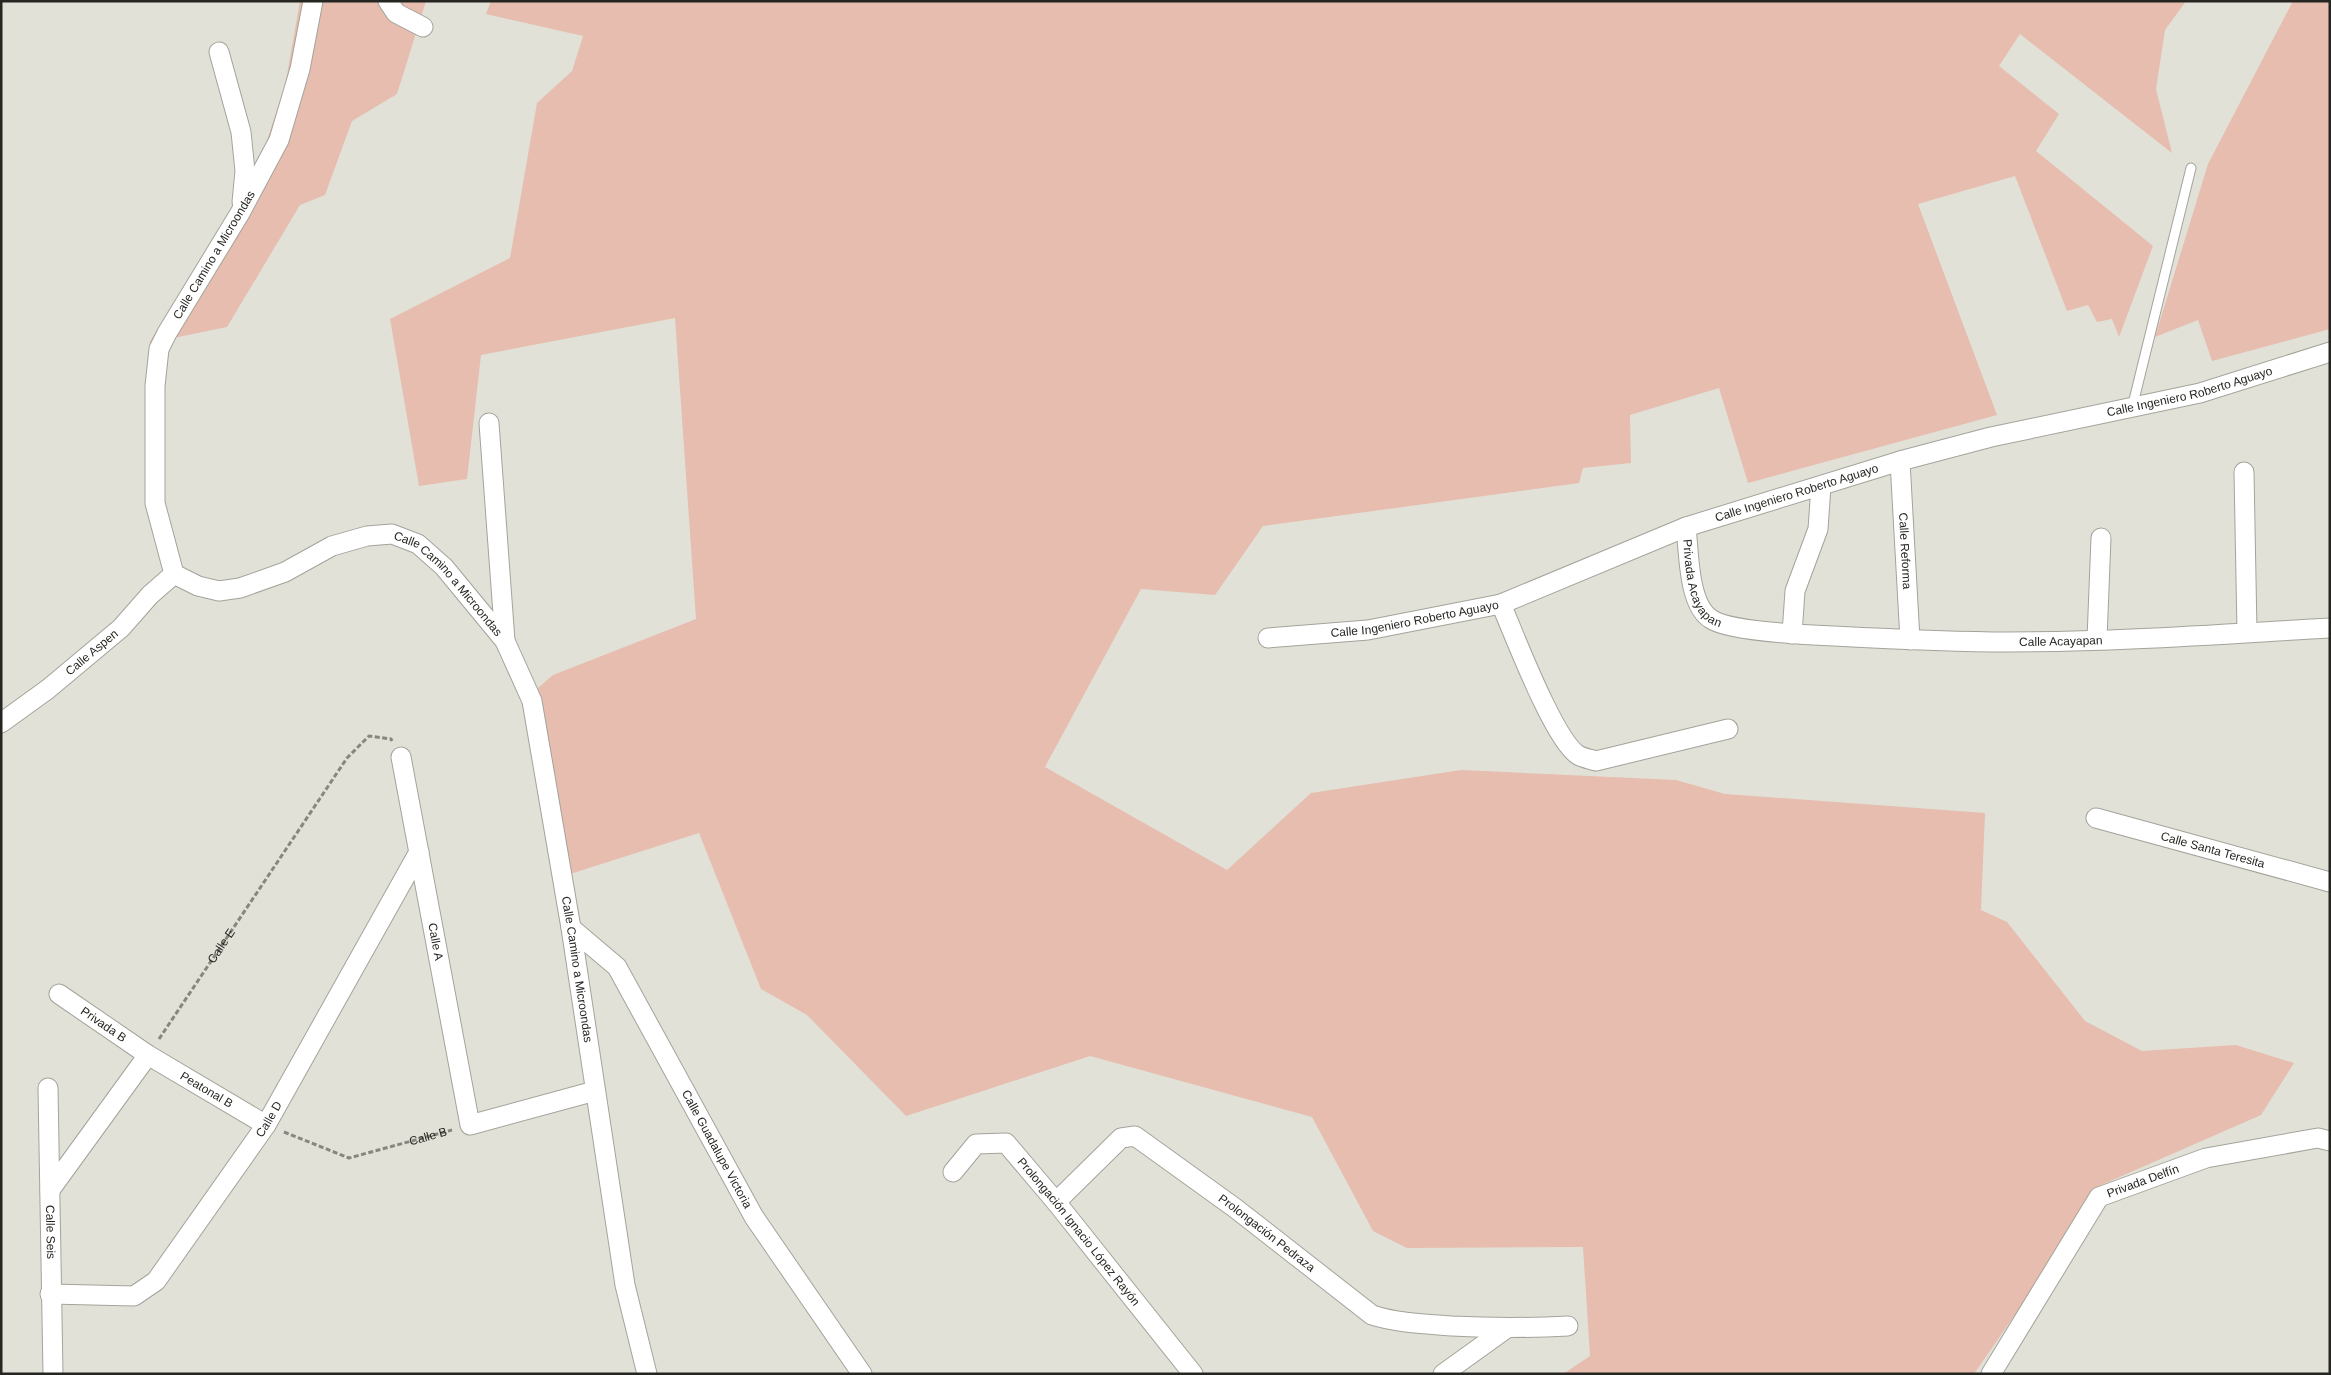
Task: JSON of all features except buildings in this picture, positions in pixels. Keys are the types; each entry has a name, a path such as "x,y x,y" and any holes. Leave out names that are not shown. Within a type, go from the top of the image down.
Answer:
{"street":[{"name":"Calle Camino a Microondas","path":"313,1 300,69 279,140 240,213 159,349 155,386 154,504 174,574 198,586 219,591 240,588 285,572 332,546 367,536 392,534 418,544 444,567 504,641 532,701 571,928 625,1285 647,1374"},
{"path":"388,1 396,13 423,26"},
{"path":"219,52 241,132 245,171 240,213"},
{"name":"Calle Ingeniero Roberto Aguayo","path":"1268,638 1368,630 1501,604 1686,527 1900,461 1991,437 2200,393 2330,352"},
{"path":"489,423 504,641"},
{"name":"Calle Reforma","path":"1900,461 1910,640"},
{"path":"2244,472 2247,632"},
{"path":"1792,634 1795,591 1818,529 1821,486"},
{"name":"Privada Acayapan","path":"1686,527 1694,594 1701,610 1711,620 1726,625 1792,634"},
{"path":"2097,639 2101,538"},
{"name":"Calle Aspen","path":"1,723 48,688 121,628 150,594 174,574"},
{"path":"1501,604 1543,701 1561,736 1577,754 1596,761 1728,729"},
{"name":"Calle Acayapan","path":"1792,634 1910,640 2009,642 2330,628"},
{"name":"Calle A","path":"400,757 470,1125"},
{"name":"Calle Santa Teresita","path":"2096,818 2330,882"},
{"name":"Calle D","path":"50,1294 134,1296 156,1281 266,1125 419,852"},
{"name":"Calle Guadalupe Victoria","path":"571,928 617,967 754,1217 862,1374"},
{"name":"Privada B","path":"59,994 148,1055"},
{"path":"50,1190 148,1055"},
{"name":"Peatonal B","path":"148,1055 266,1125"},
{"name":"Calle Seis","path":"48,1088 50,1294 53,1374"},
{"path":"470,1125 595,1091"},
{"name":"Prolongación Pedraza","path":"1056,1202 1121,1138 1135,1136 1235,1208 1372,1315 1386,1320 1428,1324 1507,1328 1568,1326"},
{"name":"Privada Delfín","path":"1991,1374 2099,1197 2206,1158 2318,1138 2330,1141"},
{"name":"Prolongación Ignacio López Rayón","path":"953,1172 976,1144 1006,1143 1056,1202 1189,1372"},
{"path":"1443,1374 1507,1328"}],"lane":[{"path":"2132,408 2190,168"}],"path":[{"name":"Calle E","path":"148,1055 347,758 368,736 390,739 400,757"},
{"name":"Calle B","path":"266,1125 349,1158 470,1125"}],"shaded area":[{"path":"300,1 426,1 397,94 352,121 325,195 300,205 227,327 149,343 258,167 285,86"},
{"path":"491,1 2186,1 2165,30 2156,89 2172,153 2020,34 1999,66 2059,114 2036,151 2153,246 2119,337 2112,319 2097,322 2088,305 2067,311 2015,176 1918,204 1997,415 1748,483 1719,388 1630,415 1631,463 1583,468 1579,483 1263,526 1215,595 1141,589 1045,767 1227,870 1311,793 1461,770 1676,780 1725,794 1985,813 1981,910 2007,922 2085,1021 2142,1051 2236,1045 2294,1063 2261,1115 2099,1186 2032,1290 1974,1374 1563,1374 1590,1356 1583,1247 1407,1248 1373,1231 1312,1117 1090,1056 906,1116 807,1015 761,989 699,833 567,875 538,688 553,675 696,619 675,318 481,355 467,479 419,486 390,319 510,258 537,103 572,71 583,36 486,14"},
{"path":"2293,1 2330,1 2330,329 2212,361 2198,320 2155,337 2208,164"}]}
